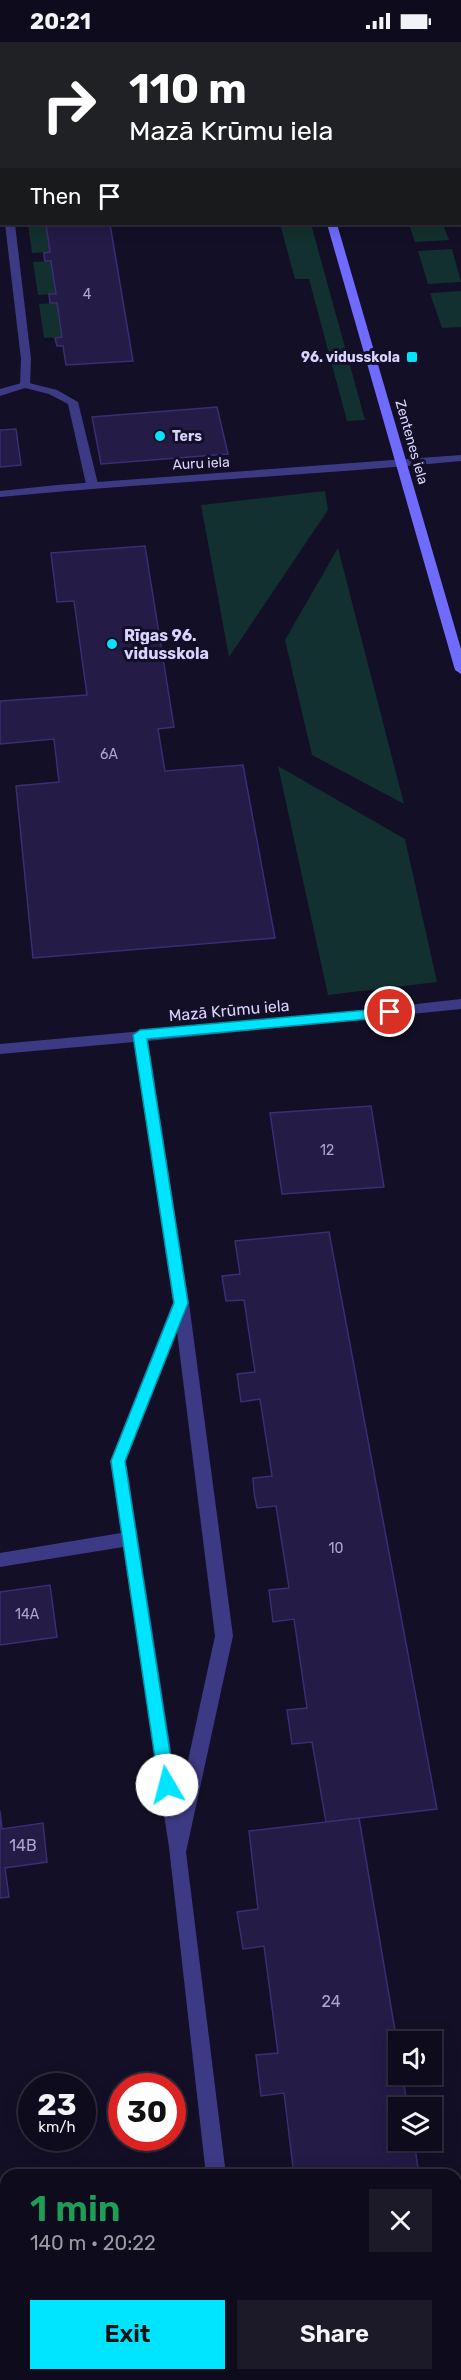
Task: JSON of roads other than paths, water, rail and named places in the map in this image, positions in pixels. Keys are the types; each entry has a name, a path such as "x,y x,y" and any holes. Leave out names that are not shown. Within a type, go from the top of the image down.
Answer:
{"street":[{"path":"10,225 26,359 25,385"},
{"name":"Zentenes iela","path":"332,225 461,670"},
{"path":"0,393 25,385 53,392 74,402 92,484"},
{"name":"Auru iela","path":"0,494 92,484 403,464 461,458"},
{"name":"Mazā Krūmu iela","path":"0,1049 318,1020 461,1004"},
{"path":"140,1035 181,1303 224,1636 177,1852"},
{"path":"181,1303 118,1461 177,1852 215,2169"},
{"path":"0,1560 130,1539"}],"place":[{"name":"96. vidusskola","path":"412,357"},
{"name":"Ters","path":"160,436"},
{"name":"Rīgas 96. vidusskola","path":"112,644"}]}
